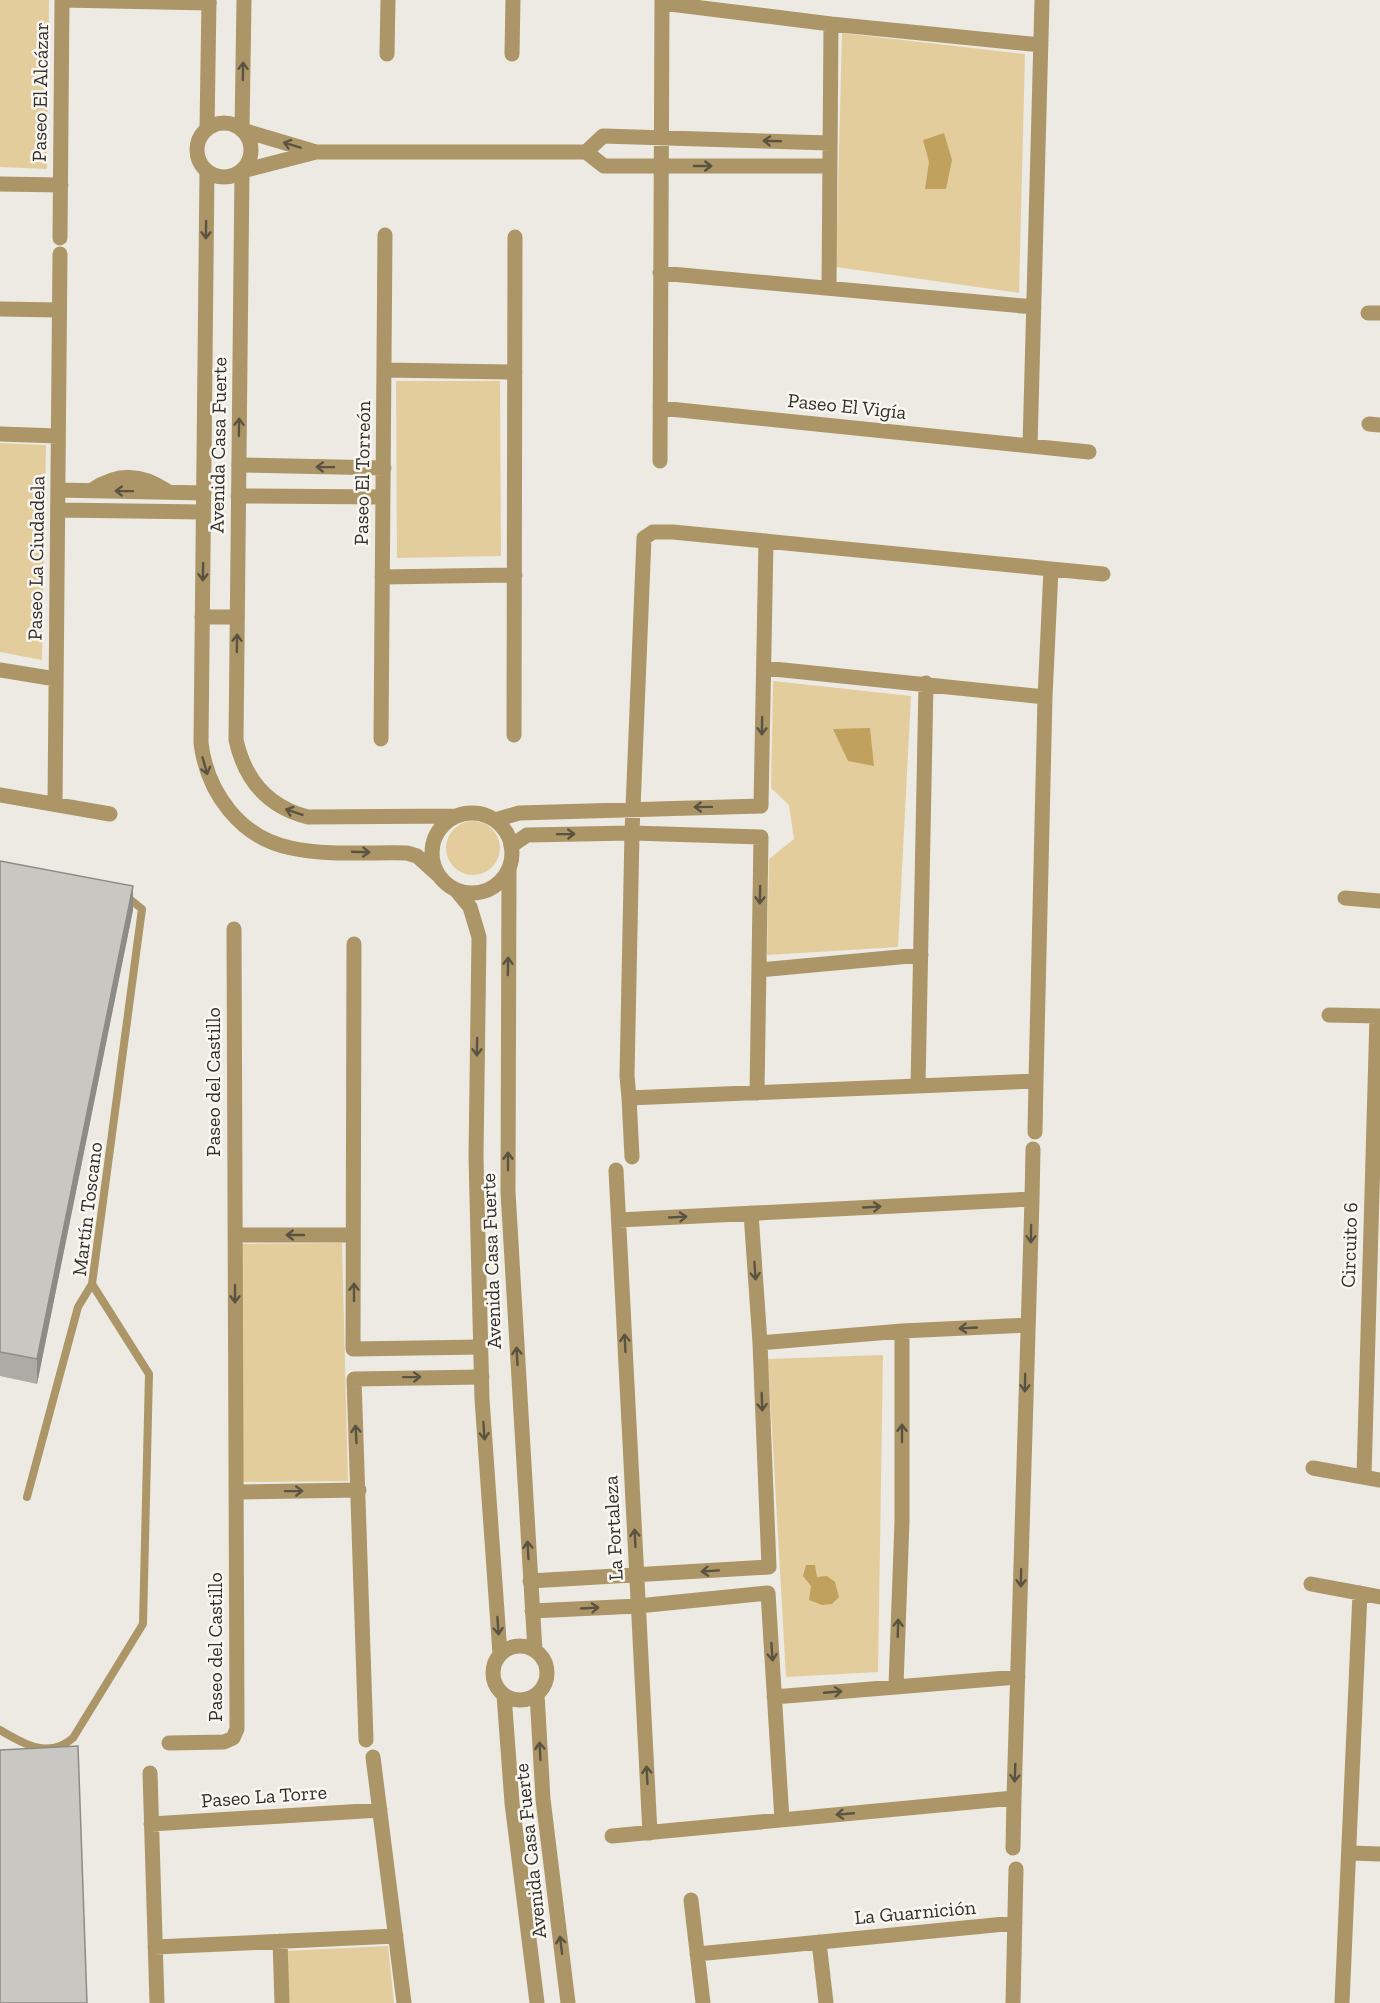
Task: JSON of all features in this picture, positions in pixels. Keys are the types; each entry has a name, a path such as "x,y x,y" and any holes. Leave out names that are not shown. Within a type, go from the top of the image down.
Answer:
{"street":[{"path":"62,0 209,2 207,129"},
{"name":"Paseo El Alcázar","path":"60,246 62,0"},
{"path":"242,130 243,0"},
{"path":"387,54 388,0"},
{"path":"512,54 513,0"},
{"path":"1030,446 1042,0"},
{"path":"660,461 662,1 831,24 1041,45"},
{"path":"829,288 831,24"},
{"path":"242,171 251,155 248,137 236,126 221,123 207,129 198,142 198,158 207,171 224,178 242,171 316,152 586,152 604,166 830,166"},
{"path":"242,130 316,152"},
{"path":"586,152 603,136 830,143"},
{"name":"Avenida Casa Fuerte","path":"207,171 201,743 204,766 215,791 230,812 248,829 272,842 291,848 407,853 417,856 438,875"},
{"name":"Avenida Casa Fuerte","path":"242,171 236,740 240,760 250,779 262,793 290,812 308,817 457,816"},
{"name":"Paseo El Alcázar","path":"0,184 61,185"},
{"name":"Paseo El Torreón","path":"381,739 386,235"},
{"path":"514,735 515,237"},
{"name":"Paseo La Ciudadela","path":"55,804 60,246"},
{"path":"660,273 1034,307"},
{"path":"0,309 59,310"},
{"path":"384,370 515,372"},
{"name":"Paseo El Vigía","path":"660,408 1089,452"},
{"path":"0,434 58,436"},
{"path":"239,465 384,468"},
{"path":"58,490 204,493"},
{"path":"238,496 383,497"},
{"path":"58,510 203,512"},
{"path":"632,1157 627,1076 632,833 644,538 653,532 673,532 1103,574"},
{"path":"495,820 519,813 761,806 765,541"},
{"path":"1035,1132 1045,697 1051,569"},
{"path":"382,578 515,575"},
{"path":"202,616 237,617"},
{"path":"764,668 1045,697"},
{"path":"0,670 56,679"},
{"path":"918,1086 926,683"},
{"path":"0,795 110,814"},
{"path":"470,813 483,814 495,820 506,831 511,846 509,868 500,881 488,890 472,893 456,890 438,875 432,858 434,841 442,825 457,816 470,813"},
{"path":"511,846 527,835 632,833 760,837 757,1093"},
{"name":"Avenida Casa Fuerte","path":"509,868 508,1192 535,1650"},
{"name":"Avenida Casa Fuerte","path":"456,890 470,907 479,937 476,1157 481,1347 500,1654"},
{"path":"1345,898 1380,901"},
{"name":"Paseo del Castillo","path":"169,1743 224,1742 233,1738 237,1729 234,929"},
{"path":"354,944 353,1349 481,1347"},
{"path":"759,970 921,955"},
{"name":"Circuito 6","path":"1329,1015 1379,1016 1364,1476"},
{"path":"629,1098 1036,1081"},
{"path":"1013,1848 1033,1149"},
{"name":"La Fortaleza","path":"616,1170 650,1833"},
{"path":"619,1220 1032,1199"},
{"path":"530,1581 769,1567 760,1343 751,1213"},
{"path":"235,1236 353,1235"},
{"path":"760,1343 902,1331 1027,1325"},
{"path":"896,1686 902,1521 902,1331"},
{"path":"366,1740 354,1378 482,1377"},
{"path":"1313,1468 1380,1480"},
{"path":"236,1492 359,1490"},
{"path":"1311,1584 1380,1597"},
{"path":"532,1611 638,1606 768,1593 782,1820"},
{"path":"1342,2003 1360,1593"},
{"path":"517,1646 535,1650 542,1658 546,1677 537,1694 526,1699 514,1700 504,1695 497,1688 492,1670 500,1654 517,1646"},
{"path":"774,1697 1018,1677"},
{"name":"Avenida Casa Fuerte","path":"537,1694 543,1799 568,2003"},
{"name":"Avenida Casa Fuerte","path":"504,1695 512,1803 537,2003"},
{"path":"373,1757 404,2003"},
{"path":"150,1773 157,2003"},
{"path":"612,1836 1014,1798"},
{"name":"Paseo La Torre","path":"151,1824 380,1810"},
{"path":"1350,1853 1380,1854"},
{"path":"1013,2003 1016,1869"},
{"path":"691,1900 703,2003"},
{"name":"La Guarnición","path":"697,1954 1015,1923"},
{"path":"155,1947 396,1936"},
{"path":"280,1941 282,2003"},
{"path":"819,1942 826,2003"}],"lane":[{"name":"Martín Toscano","path":"0,1730 41,1750 62,1748 73,1738 143,1624 149,1374 92,1284 142,909 123,893 112,891"},
{"path":"27,1497 78,1307 92,1284"}],"shaded area":[{"path":"0,0 49,0 47,169 0,167"},
{"path":"842,33 1025,54 1019,293 836,267"},
{"path":"944,133 952,160 946,189 925,189 929,162 923,140"},
{"path":"396,381 500,381 501,556 397,558"},
{"path":"0,443 46,445 42,660 0,652"},
{"path":"773,681 911,696 898,947 767,955 769,859 794,839 789,805 771,788"},
{"path":"870,728 874,766 848,761 833,729"},
{"path":"473,821 483,823 492,829 498,838 500,848 498,858 492,867 483,873 473,875 463,873 454,867 448,858 446,848 448,838 454,829 463,823"},
{"path":"342,1243 348,1481 242,1482 240,1244"},
{"path":"883,1355 878,1672 786,1677 768,1359"},
{"path":"806,1565 815,1565 817,1577 827,1576 835,1582 839,1597 832,1604 822,1605 809,1600 811,1586 803,1576"},
{"path":"388,1946 394,2003 285,2003 284,1951"}],"building":[{"path":"0,861 133,886 37,1359 0,1352"},
{"path":"78,1746 87,2003 0,2003 0,1750"}]}
